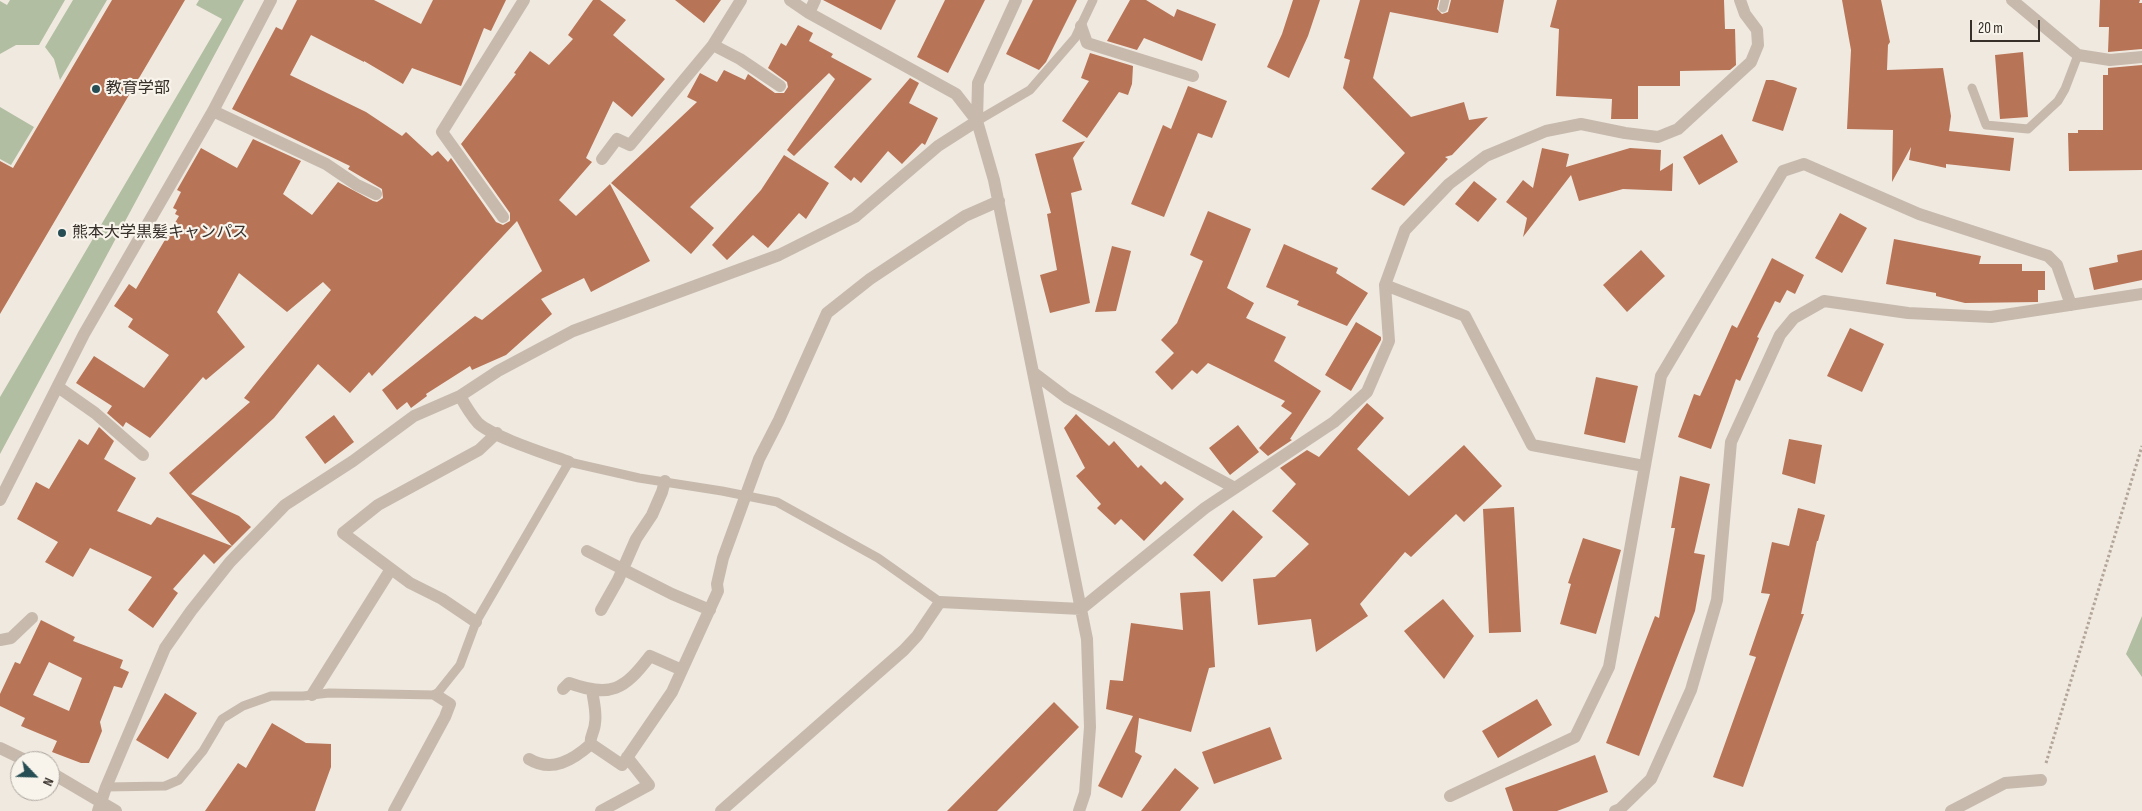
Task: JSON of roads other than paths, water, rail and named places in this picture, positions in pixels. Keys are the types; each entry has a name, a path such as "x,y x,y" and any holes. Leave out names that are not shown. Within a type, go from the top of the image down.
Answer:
{"street":[{"path":"0,500 84,334 214,111 271,0"},
{"path":"502,217 442,132 524,0"},
{"path":"602,159 617,139 630,144 713,45 741,0"},
{"path":"790,0 809,13 956,94 978,121"},
{"path":"809,13 815,0"},
{"path":"1016,0 978,83 978,121 999,201 1087,638 1090,727 1085,793 1079,811"},
{"path":"721,811 904,650 917,636 940,602 1081,609 1205,508 1334,422 1366,392 1389,341 1385,284 1406,230 1449,184 1486,156 1546,131 1581,124 1625,133 1658,136 1678,129 1751,62 1758,45 1757,30 1745,14 1740,0"},
{"path":"2012,0 2078,55 2110,60 2142,57"},
{"path":"1081,26 1087,43 1192,76"},
{"path":"713,45 740,59 780,86"},
{"path":"214,111 326,164 357,185 376,194"},
{"path":"99,807 165,648 191,610 230,562 285,505 353,461 414,416 460,396 498,371 573,331 779,254 855,217 938,146 978,121"},
{"path":"1450,796 1575,737 1609,667 1661,376 1783,171 1804,164 1919,214 2048,256 2057,265 2071,305"},
{"path":"592,689 596,716 590,739 591,744 622,765 672,692 710,610 718,591 717,584 723,558 758,459 779,420 827,313 870,279 965,216 999,201"},
{"path":"1385,284 1465,316 1532,445 1644,466"},
{"path":"1615,811 1620,809 1651,779 1690,690 1717,600 1732,442 1780,335 1794,318 1824,301 1908,313 1991,317 2142,294"},
{"path":"1034,373 1067,398 1235,488"},
{"path":"58,387 95,412 143,455"},
{"path":"460,396 479,423 497,434 568,462"},
{"path":"476,622 442,599 410,583 343,533 378,505 479,450 497,434"},
{"path":"601,610 636,539 658,502 665,481"},
{"path":"587,551 609,561 622,570 710,610"},
{"path":"312,695 391,568"},
{"path":"0,640 11,638 32,618"},
{"path":"563,689 569,683 600,690 622,686 632,678 650,656 682,670"},
{"path":"394,811 450,704 436,695"},
{"path":"528,759 536,763 548,765 561,764 573,759 591,744"},
{"path":"601,811 649,785 627,758"},
{"path":"60,779 99,807 116,811"},
{"path":"1951,811 2004,784 2041,780"}],"lane":[{"path":"978,121 1030,90 1075,38 1093,0"},
{"path":"1972,88 1986,125 2028,129 2058,101 2065,90 2078,55"},
{"path":"106,787 164,786 179,780 203,751 222,719 243,706 271,696 312,695 330,692 436,695 460,665 476,622 568,462 639,478 777,502 878,558 940,602"}],"place":[{"name":"教育学部","path":"96,89"},
{"name":"熊本大学黒髪キャンパス","path":"62,233"}]}
